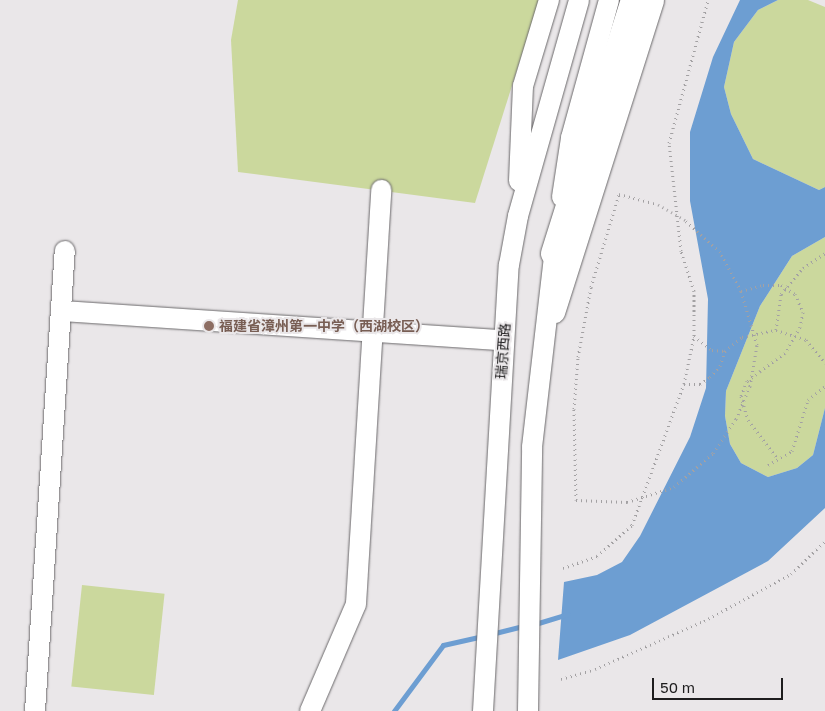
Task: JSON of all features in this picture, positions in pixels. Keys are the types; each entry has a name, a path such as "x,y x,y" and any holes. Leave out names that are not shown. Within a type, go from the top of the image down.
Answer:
{"main road":[{"path":"553,253 633,0"}],"street":[{"path":"518,216 523,86 549,0"},
{"name":"瑞京西路","path":"483,711 491,520 508,265 518,216 579,0"},
{"path":"528,711 532,447 540,358 553,253 571,138 609,0"},
{"path":"540,358 654,0"},
{"path":"310,711 356,604 381,190"},
{"path":"34,711 65,252"},
{"path":"61,311 503,340"}],"path":[{"path":"563,568 597,556 632,525 684,384 694,336 694,292 681,251 669,143 708,0"},
{"path":"620,194 657,204 685,220 720,252 742,290 757,345 750,386 736,419 713,453 674,487 628,502 576,500 574,409 578,357 591,287 620,194"},
{"path":"776,330 781,294 803,268 825,253"},
{"path":"742,290 763,285 781,285 795,294 803,312 800,327 785,353 747,381 742,396 748,420 778,459"},
{"path":"684,384 700,384 710,377 720,366 725,351 742,337 776,330 806,340 825,363"},
{"path":"694,336 712,350 725,351"},
{"path":"768,465 792,451 808,400 825,386"},
{"path":"560,679 595,669 704,622 791,574 825,540"}],"green space":[{"path":"238,0 539,0 475,203 238,172 231,40"},
{"path":"778,0 808,0 825,7 825,187 819,190 753,159 731,114 724,87 734,42 758,10"},
{"path":"825,237 825,408 813,455 797,468 768,477 741,463 730,444 725,416 726,391 760,306 792,256"},
{"path":"82,585 165,594 154,695 71,686"}],"water":[{"path":"740,0 778,0 758,10 734,42 724,87 731,114 753,159 819,190 825,187 825,237 792,256 760,306 726,391 725,416 730,444 741,463 768,477 797,468 813,455 825,408 825,508 768,561 630,635 558,660 564,582 597,575 622,562 640,536 690,437 706,388 708,299 690,201 690,132 713,57"}],"waterway":[{"path":"535,624 567,614"},
{"path":"491,634 524,626"},
{"path":"394,711 443,645 483,636"}],"place":[{"name":"福建省漳州第一中学（西湖校区）","path":"209,326"}]}
